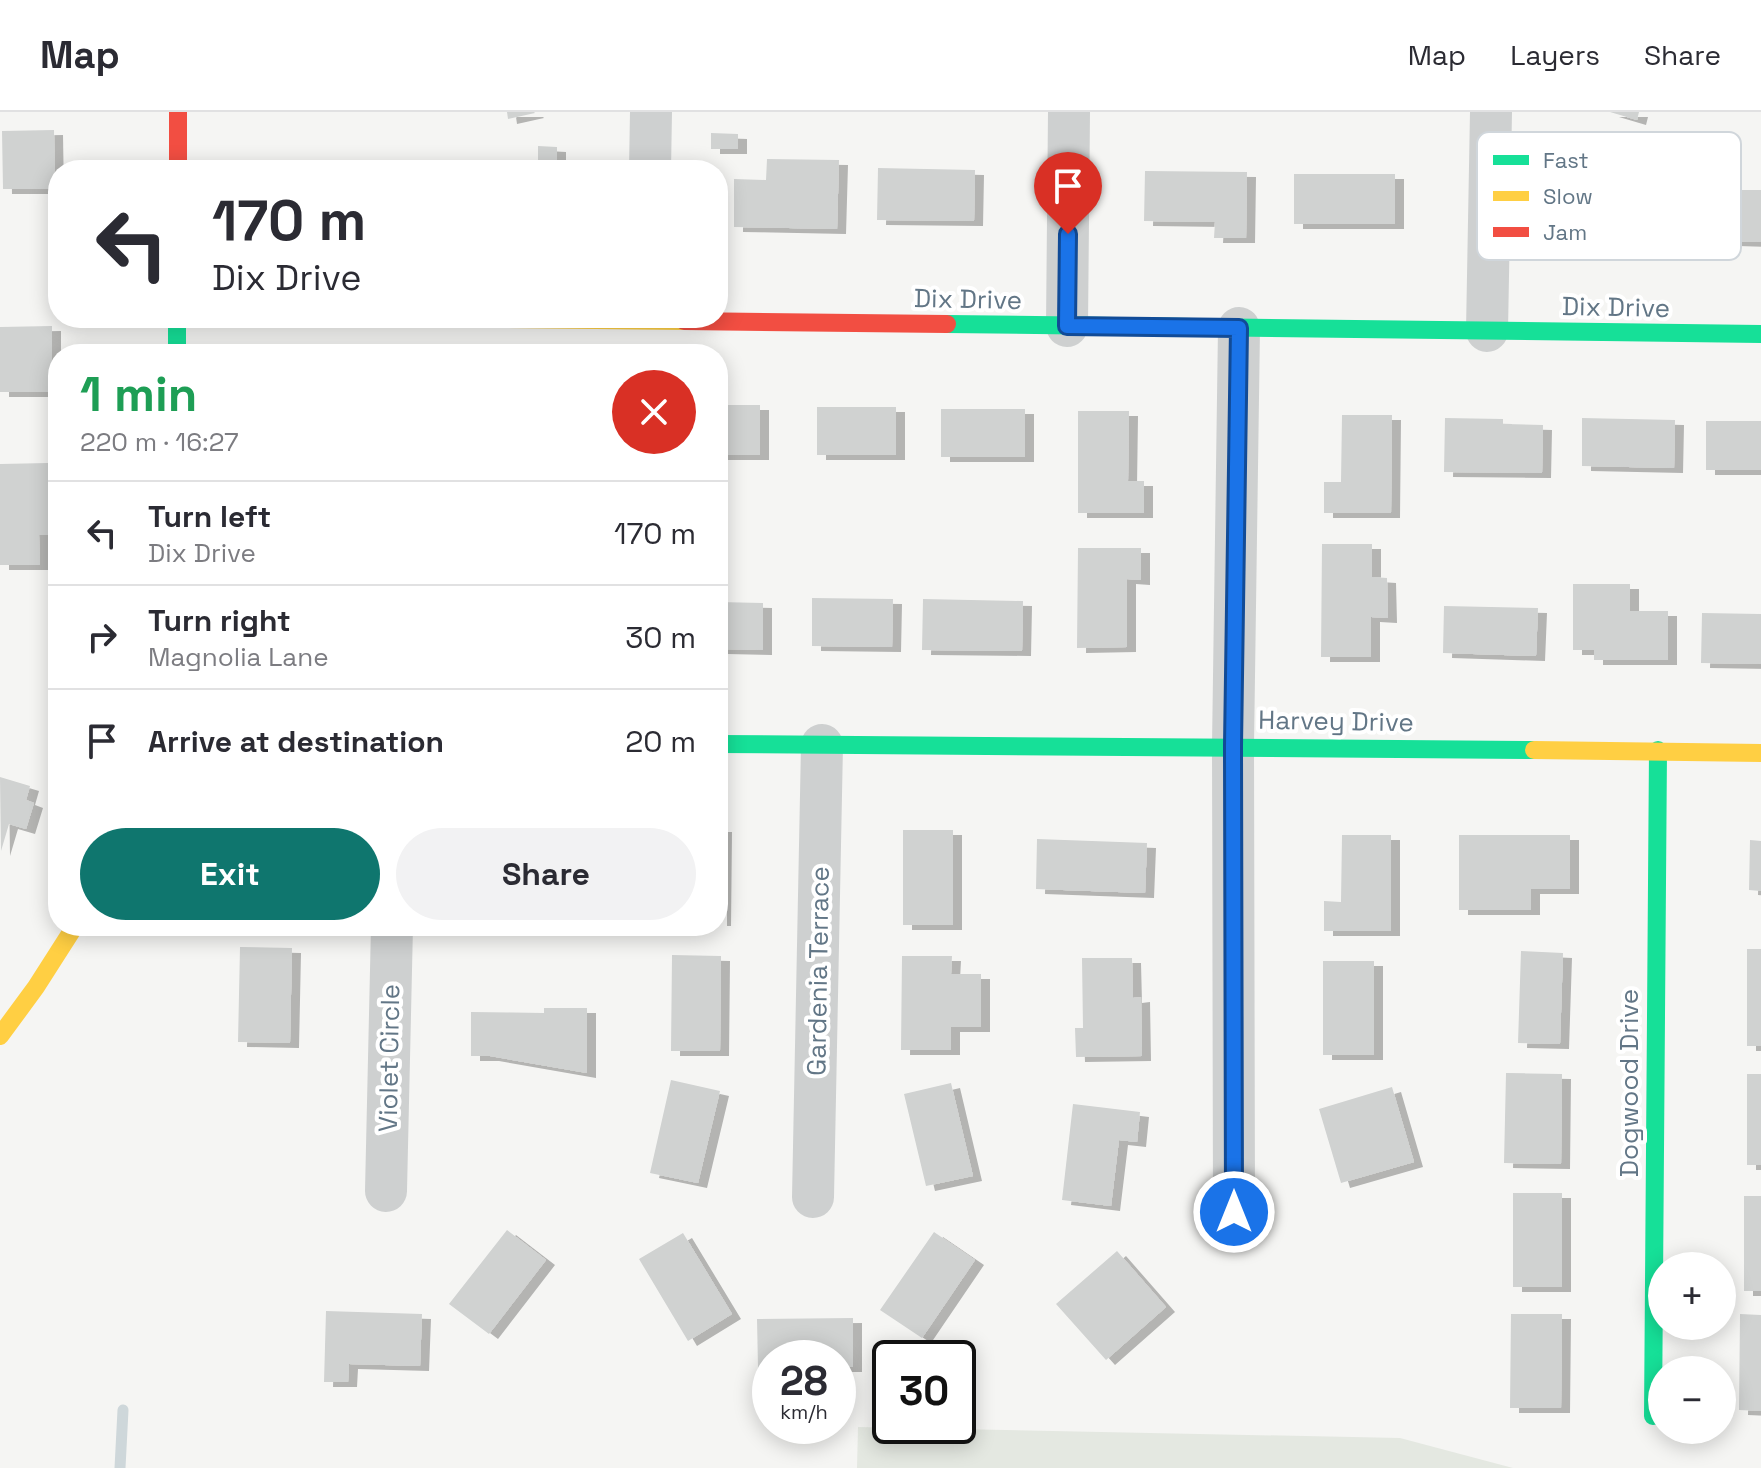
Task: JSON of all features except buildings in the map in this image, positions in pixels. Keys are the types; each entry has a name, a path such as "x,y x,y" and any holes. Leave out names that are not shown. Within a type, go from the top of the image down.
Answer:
{"street":[{"path":"178,112 178,160"},
{"path":"650,160 651,112"},
{"path":"1067,326 1069,112"},
{"path":"1491,112 1491,132"},
{"path":"1487,331 1488,260"},
{"name":"Dix Drive","path":"728,321 1761,334"},
{"path":"1234,1212 1233,746 1239,328"},
{"name":"Harvey Drive","path":"728,744 1233,746 1761,753"},
{"name":"Gardenia Terrace","path":"813,1197 822,745"},
{"name":"Dogwood Drive","path":"1653,1356 1658,750"},
{"path":"0,1036 69,936"},
{"name":"Violet Circle","path":"386,1191 392,936"}],"shaded area":[{"path":"858,1427 872,1427 872,1444 976,1444 976,1429 1400,1438 1513,1468 857,1468"}],"waterway":[{"path":"120,1468 123,1410"}],"traffic: fast":[{"path":"947,324 1761,334"},
{"path":"177,328 177,344"},
{"path":"728,744 1534,750"},
{"path":"1653,1356 1658,750"}],"traffic: slow":[{"path":"1534,750 1761,753"},
{"path":"0,1036 69,936"}],"traffic: jam":[{"path":"178,112 178,160"},
{"path":"728,322 947,324"}],"route":[{"path":"1068,234 1067,326 1239,328 1233,746 1234,1212"}]}
